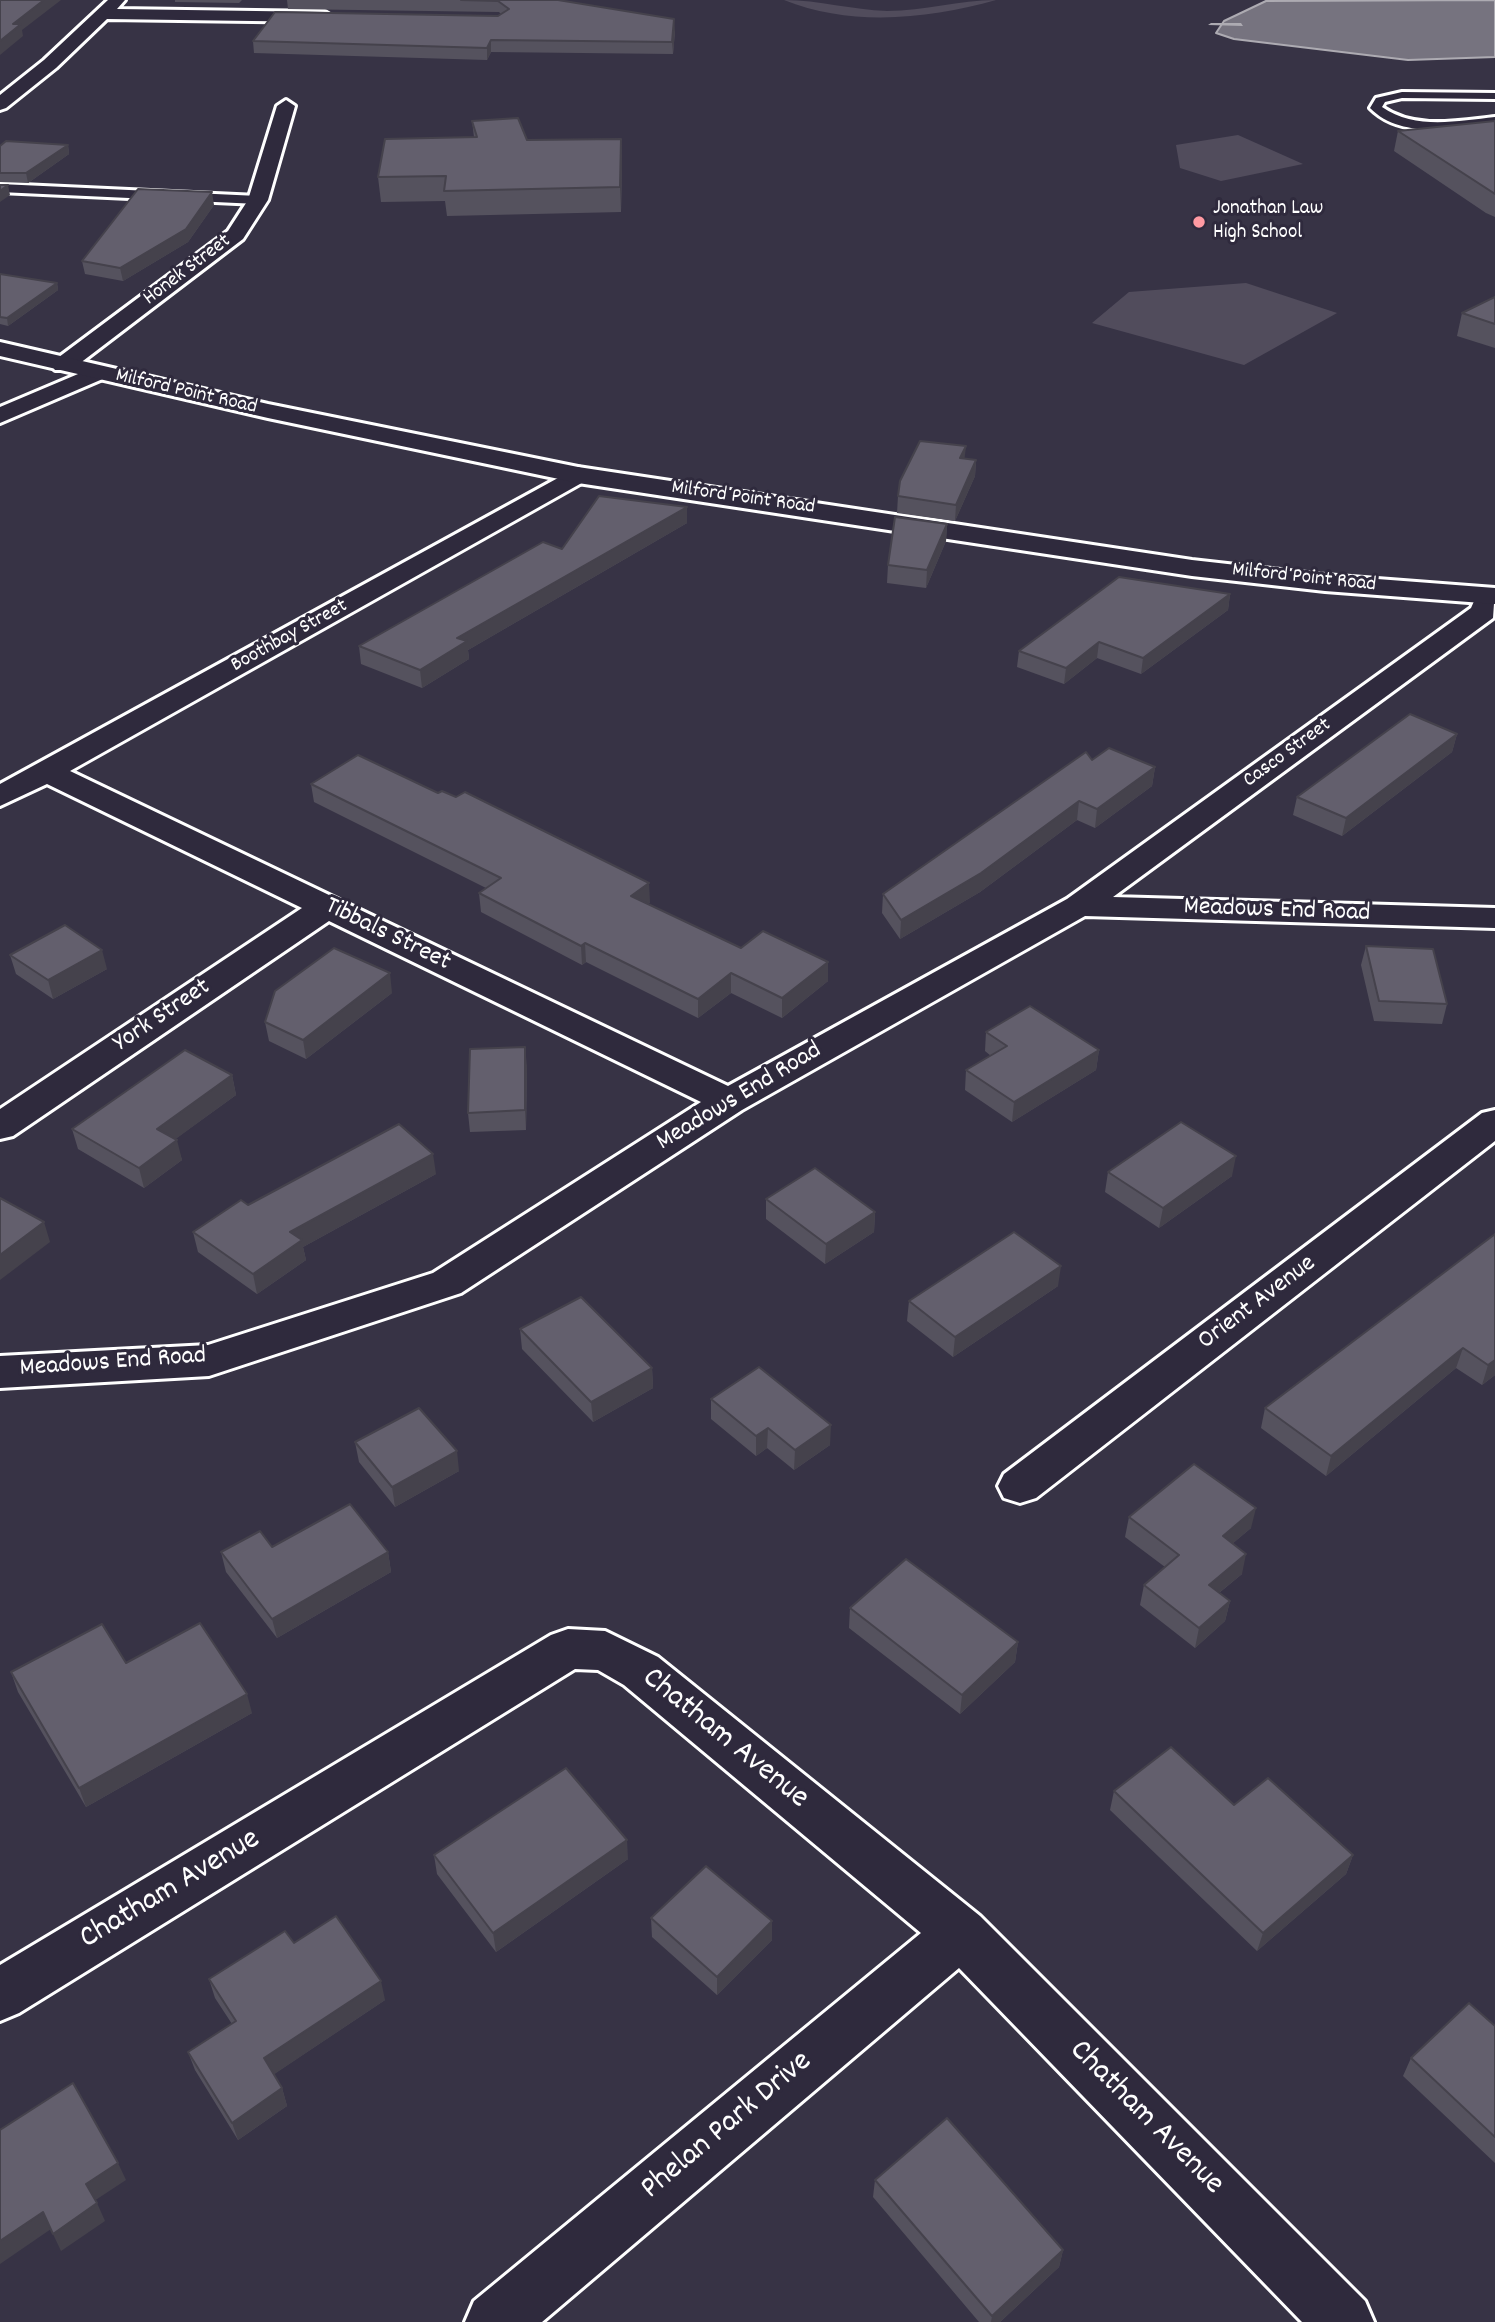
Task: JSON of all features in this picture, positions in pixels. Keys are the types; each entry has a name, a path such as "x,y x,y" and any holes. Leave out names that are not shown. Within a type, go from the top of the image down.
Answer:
{"street":[{"path":"0,104 50,64 117,0"},
{"path":"104,14 349,18"},
{"name":"Honek Street","path":"63,365 236,235 257,200 286,106"},
{"name":"Milford Point Road","path":"0,349 436,448 578,475 1192,568 1325,583 1492,596"},
{"path":"0,415 97,373"},
{"name":"Boothbay Street","path":"0,796 578,475"},
{"name":"Casco Street","path":"1079,906 1485,610 1492,596"},
{"name":"Tibbals Street","path":"45,771 729,1101"},
{"name":"Meadows End Road","path":"0,1372 209,1360 447,1283 729,1101 1079,906 1495,918"},
{"name":"York Street","path":"0,1127 327,907"},
{"name":"Orient Avenue","path":"1020,1486 1495,1122"},
{"name":"Chatham Avenue","path":"0,1995 568,1649 605,1651 641,1671 961,1933 1345,2322"},
{"name":"Phelan Park Drive","path":"495,2322 961,1933"}],"lane":[{"path":"1495,96 1402,95 1380,100 1376,108 1384,116 1411,123 1438,125 1495,121"},
{"path":"0,188 257,200"}],"shaded area":[{"path":"784,0 887,11 996,0 944,12 863,17 810,9"},
{"path":"1495,0 1495,57 1408,60 1234,39 1216,33 1224,21 1266,1"},
{"path":"1238,135 1303,164 1221,181 1180,168 1176,145"},
{"path":"1246,283 1337,313 1244,365 1092,323 1129,292"}],"building":[{"path":"0,0 44,0 13,24 21,24 0,41"},
{"path":"461,0 558,0 674,19 672,42 491,40 487,48 253,41 275,12 498,16 509,9 498,1"},
{"path":"518,118 527,140 621,139 620,187 444,191 446,176 378,177 385,139 477,137 472,121"},
{"path":"1495,121 1495,194 1398,131"},
{"path":"6,141 68,145 26,173 0,173 0,146"},
{"path":"138,189 212,192 186,229 120,268 82,261"},
{"path":"0,274 57,283 7,318 0,317"},
{"path":"1495,297 1495,324 1462,313"},
{"path":"920,441 966,446 960,458 976,460 956,505 898,496 900,481"},
{"path":"599,496 687,507 457,638 467,641 420,670 359,646 543,542 562,549"},
{"path":"895,517 947,524 927,570 888,565"},
{"path":"1119,577 1230,594 1143,658 1099,642 1066,668 1019,651"},
{"path":"1410,714 1457,734 1346,818 1297,797"},
{"path":"1109,748 1155,767 1097,809 1079,801 981,873 901,920 883,894 1086,752 1092,760"},
{"path":"358,755 438,793 442,791 456,797 465,792 649,883 631,896 741,948 763,931 828,962 782,998 731,973 698,999 585,943 581,946 479,893 501,878 311,784"},
{"path":"65,925 102,950 48,980 10,955"},
{"path":"1366,946 1433,949 1447,1004 1379,1001"},
{"path":"334,948 390,973 303,1040 265,1022 275,991"},
{"path":"1030,1006 1099,1050 1014,1102 966,1070 1007,1046 986,1032"},
{"path":"525,1047 525,1110 468,1113 470,1049"},
{"path":"185,1050 232,1075 157,1129 177,1140 139,1168 72,1129"},
{"path":"1181,1122 1236,1156 1163,1208 1108,1172"},
{"path":"399,1124 433,1154 290,1232 302,1240 253,1274 193,1232 241,1200 248,1205"},
{"path":"815,1168 875,1212 826,1244 766,1199"},
{"path":"0,1198 44,1222 0,1255"},
{"path":"1014,1232 1061,1266 955,1337 909,1301"},
{"path":"1495,1234 1495,1360 1488,1365 1463,1348 1331,1456 1265,1408"},
{"path":"581,1297 652,1368 591,1402 520,1329"},
{"path":"759,1367 831,1425 795,1450 768,1428 756,1436 711,1399"},
{"path":"419,1408 457,1451 392,1487 355,1442"},
{"path":"1194,1464 1256,1508 1223,1536 1246,1554 1209,1585 1230,1601 1199,1628 1144,1585 1179,1555 1129,1517"},
{"path":"350,1504 388,1552 272,1619 221,1552 260,1531 272,1547"},
{"path":"906,1559 1018,1642 962,1695 850,1608"},
{"path":"200,1623 247,1694 79,1788 11,1672 102,1624 126,1663"},
{"path":"1171,1747 1234,1805 1268,1778 1353,1855 1263,1933 1114,1791"},
{"path":"566,1768 627,1840 493,1933 434,1855"},
{"path":"706,1866 772,1921 717,1977 651,1918"},
{"path":"336,1916 381,1981 264,2058 282,2088 232,2123 188,2052 236,2021 209,1979 285,1931 294,1943"},
{"path":"1469,2003 1495,2026 1495,2137 1411,2058"},
{"path":"73,2083 118,2163 86,2184 97,2203 53,2234 43,2212 0,2241 0,2130"},
{"path":"947,2118 1063,2250 992,2316 875,2180"}],"waterway":[{"path":"1211,25 1241,25"}],"place":[{"name":"Jonathan Law High School","path":"1199,222"}]}
